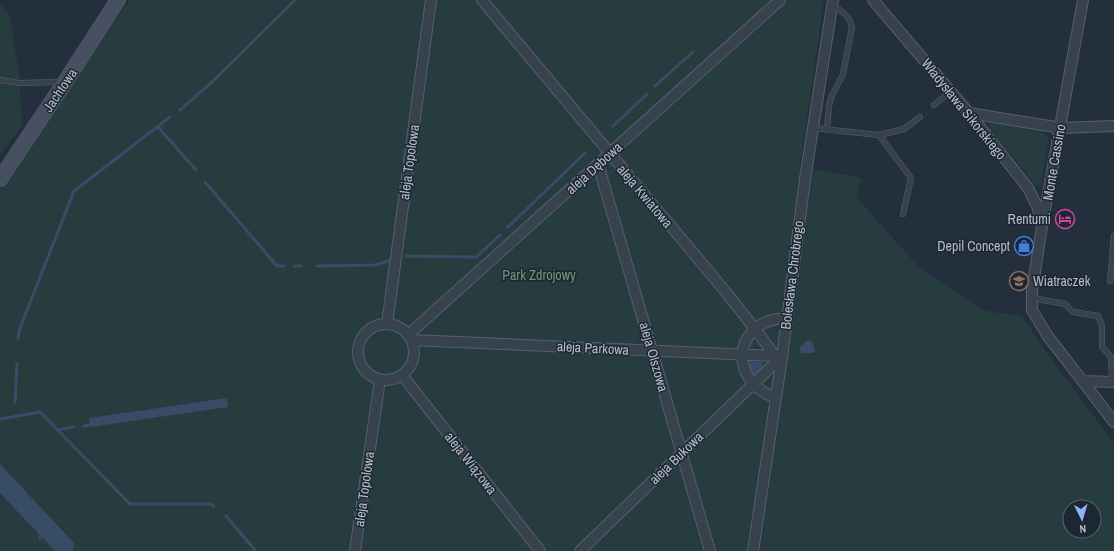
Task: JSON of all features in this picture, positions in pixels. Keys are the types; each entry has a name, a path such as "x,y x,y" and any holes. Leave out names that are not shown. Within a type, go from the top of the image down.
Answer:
{"street":[{"name":"Jachtowa","path":"0,178 66,82 118,0"},
{"name":"aleja Topolowa","path":"387,324 432,0"},
{"name":"aleja Kwiatowa","path":"482,0 755,329 774,361"},
{"name":"aleja Dębowa","path":"410,338 610,153 780,0"},
{"name":"Władysława Sikorskiego","path":"873,0 969,113 1028,188 1038,208 1042,226"},
{"name":"Monte Cassino","path":"1083,0 1042,226 1032,291 1032,310 1044,330 1114,422"},
{"name":"Bolesława Chrobrego","path":"753,551 782,357 813,128 833,3"},
{"path":"969,113 1060,128 1114,126"},
{"name":"aleja Olszowa","path":"598,164 710,551"},
{"path":"769,395 761,392 753,385 744,371 743,355 746,342 755,329 767,322 780,319"},
{"path":"387,324 402,329 410,338 414,348 414,356 408,370 402,375 388,381 374,378 365,372 358,358 357,351 360,340 367,331 373,327 387,324"},
{"name":"aleja Parkowa","path":"410,338 743,355 774,361"},
{"name":"aleja Bukowa","path":"580,551 753,385 774,361"},
{"name":"aleja Wiązowa","path":"402,375 540,551"},
{"name":"aleja Topolowa","path":"355,551 380,380"},
{"path":"1082,381 1113,382"}],"lane":[{"path":"827,129 829,106 831,98 843,74 852,27 851,22 846,15 833,3"},
{"path":"0,80 19,83 66,82"},
{"path":"934,105 950,92"},
{"path":"813,128 879,135 904,129 920,116"},
{"path":"879,135 912,178 903,214"},
{"path":"1110,281 1114,236"},
{"path":"1032,298 1065,304 1073,312 1098,316 1102,325 1102,347 1111,357 1113,382"}],"green space":[{"name":"Park Zdrojowy","path":"130,0 824,0 800,167 861,178 857,198 919,267 983,310 1022,316 1043,348 1114,443 1114,551 0,551 0,186"},
{"path":"0,4 10,15 19,75 22,126 0,155"},
{"path":"991,123 1040,130 1049,139 1041,185 1036,187 1024,170 988,127"}],"water":[{"path":"808,340 812,341 815,351 813,353 801,353 799,348"},
{"path":"750,361 762,362 763,367 755,375 751,374 748,364"},
{"path":"227,398 228,407 90,427 89,418"},
{"path":"0,464 74,543 73,551 55,551 0,493"}],"waterway":[{"path":"180,110 211,83 295,0"},
{"path":"655,86 693,52"},
{"path":"613,126 647,94"},
{"path":"18,338 20,328 74,191 170,117"},
{"path":"158,127 196,170"},
{"path":"508,227 585,153"},
{"path":"205,182 277,266 284,266"},
{"path":"406,256 476,257 500,235"},
{"path":"317,266 375,265 392,260"},
{"path":"294,266 301,266"},
{"path":"15,403 17,364"},
{"path":"0,419 40,412 130,504 211,504 214,506"},
{"path":"84,426 90,425"},
{"path":"58,430 73,427"},
{"path":"226,516 255,550 254,551"}],"place":[{"name":"Rentumi","path":"1065,219"},
{"name":"Depil Concept","path":"1024,246"},
{"name":"Wiatraczek","path":"1019,281"}]}
